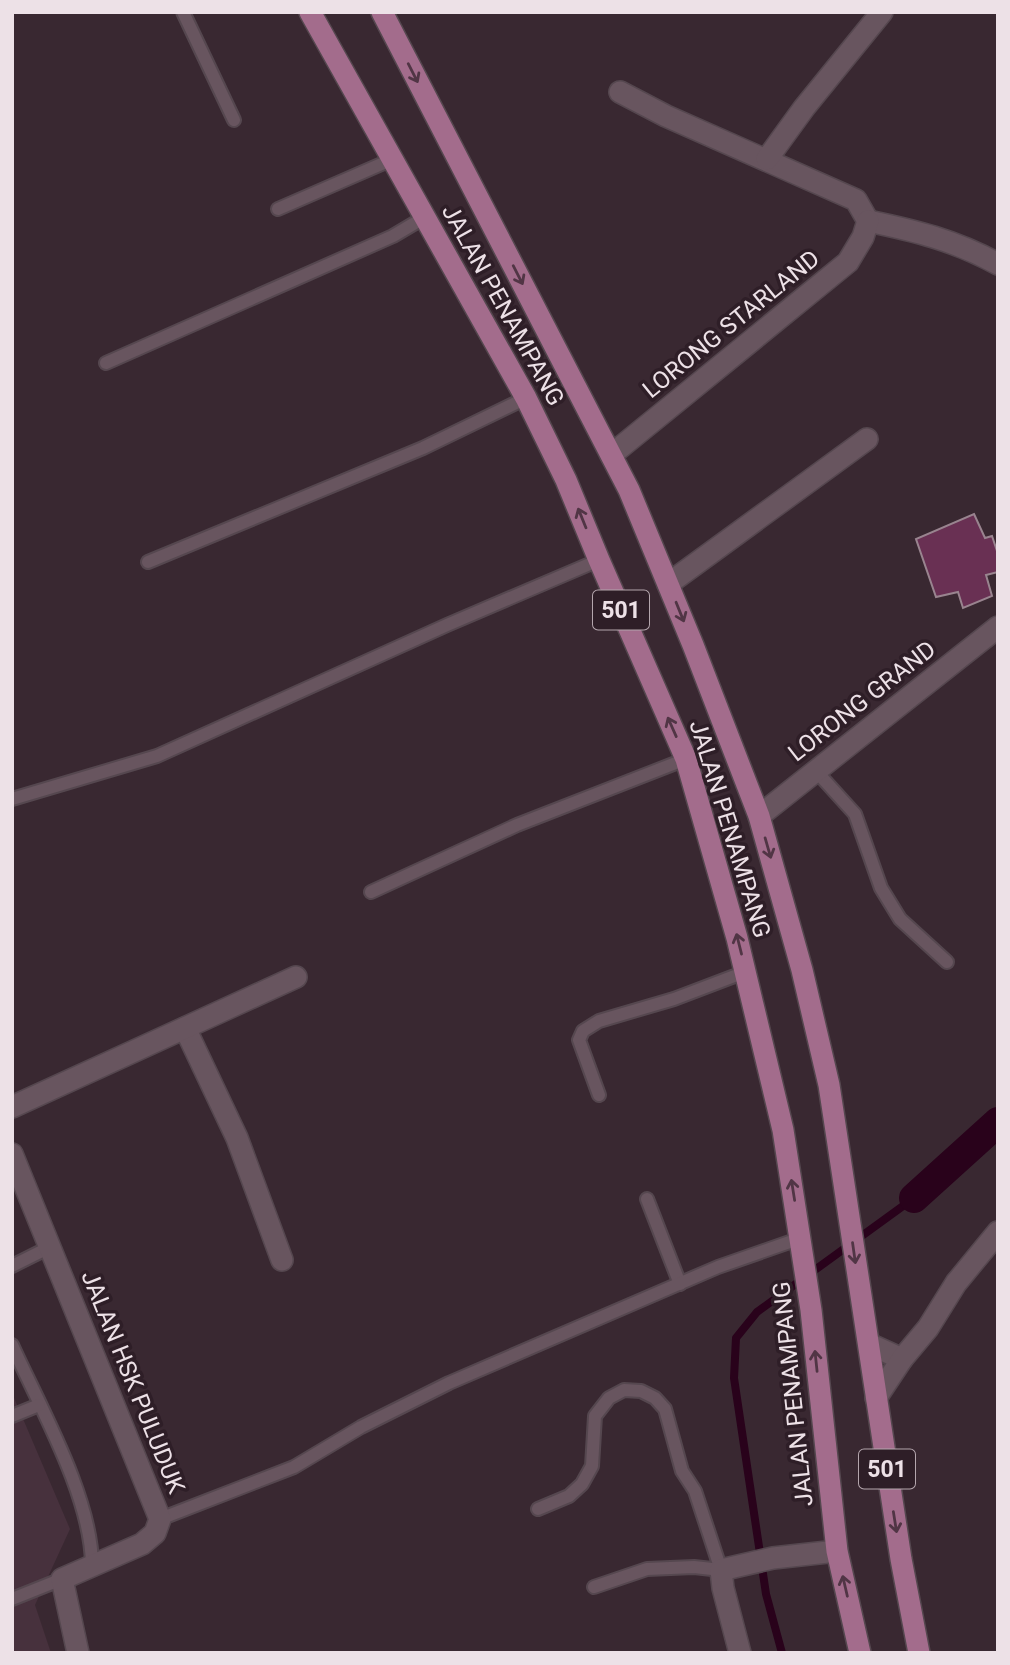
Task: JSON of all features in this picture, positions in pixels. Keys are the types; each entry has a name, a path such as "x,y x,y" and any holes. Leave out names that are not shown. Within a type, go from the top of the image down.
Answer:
{"main road":[{"name":"JALAN PENAMPANG","path":"382,12 611,455 668,584 759,816 802,970 829,1086 901,1559 919,1653"},
{"name":"JALAN PENAMPANG","path":"313,16 526,398 566,480 687,759 745,972 783,1130 811,1310 837,1551 860,1653"}],"street":[{"path":"767,159 804,108 882,12"},
{"path":"620,92 666,116 856,200 868,222 930,234 998,264"},
{"name":"LORONG STARLAND","path":"611,455 848,262 863,237 868,222"},
{"path":"668,584 867,439"},
{"name":"LORONG GRAND","path":"759,816 998,627"},
{"path":"12,1107 296,977"},
{"path":"185,1028 237,1138 282,1260"},
{"name":"JALAN HSK PULUDUK","path":"12,1154 160,1519 155,1533 142,1544 62,1579"},
{"path":"876,1398 902,1359 928,1328 956,1283 998,1232"},
{"path":"869,1343 902,1359"},
{"path":"740,1653 723,1588 730,1568 773,1558 837,1551"},
{"path":"62,1579 78,1653"}],"lane":[{"path":"183,12 234,120"},
{"path":"278,209 393,159"},
{"path":"106,363 393,236 425,217"},
{"path":"148,562 423,448 526,398"},
{"path":"12,799 157,756 435,630 599,560"},
{"path":"371,892 530,820 687,759"},
{"path":"816,771 855,814 881,888 900,919 947,962"},
{"path":"599,1095 579,1040 583,1031 598,1021 674,999 745,972"},
{"path":"647,1199 680,1284"},
{"path":"12,1266 50,1247"},
{"path":"160,1519 294,1466 404,1404 718,1267 802,1248"},
{"path":"12,1346 65,1462 85,1515 92,1545 92,1566"},
{"path":"538,1509 569,1496 582,1484 592,1466 595,1416 609,1398 624,1390 641,1391 655,1398 665,1409 682,1472 695,1491 730,1568 647,1569 594,1587"},
{"path":"12,1416 39,1405"},
{"path":"12,1599 62,1579"}],"shaded area":[{"path":"12,1393 70,1529 35,1605 51,1653 12,1653"}],"building":[{"path":"974,514 985,538 992,536 998,554 998,572 986,575 992,596 963,608 958,592 936,597 916,539"}],"waterway":[{"path":"914,1198 998,1122"},
{"path":"782,1653 766,1594 734,1378 736,1338 757,1312 914,1198"}]}
